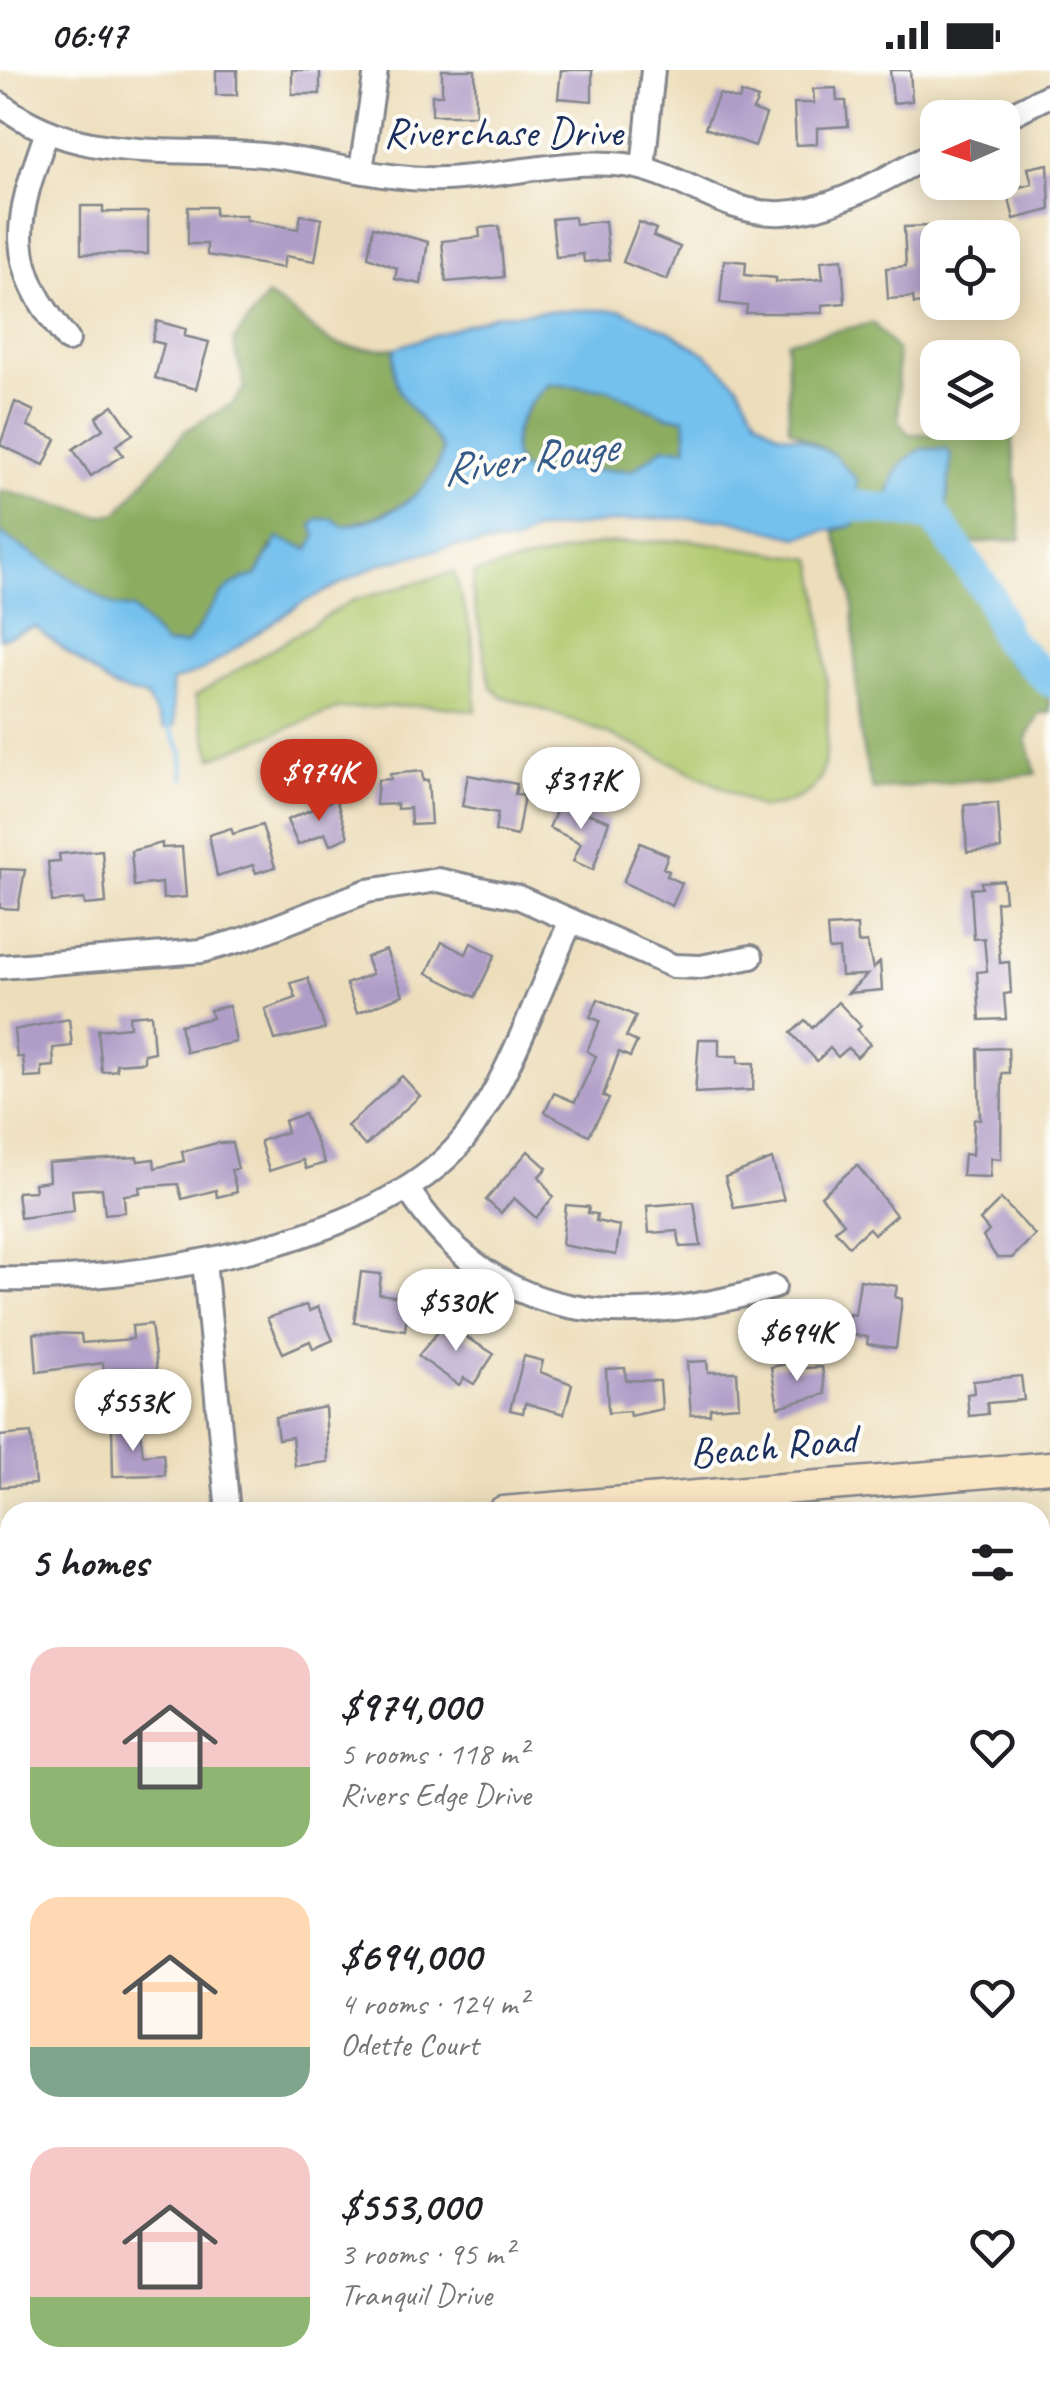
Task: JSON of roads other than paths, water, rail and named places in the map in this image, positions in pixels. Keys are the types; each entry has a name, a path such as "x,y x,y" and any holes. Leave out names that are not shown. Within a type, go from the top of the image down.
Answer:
{"street":[{"path":"360,170 376,70"},
{"path":"643,168 654,70"},
{"path":"1020,110 1050,95"},
{"name":"Riverchase Drive","path":"0,104 47,132 124,152 262,155 422,180 576,165 643,168 736,208 781,213 852,196 920,161"},
{"path":"47,132 26,193 21,256 29,286 68,340"},
{"path":"0,966 202,951 245,940 367,891 438,880 502,892 673,966 702,968 751,957"},
{"path":"0,1279 204,1261 346,1218 409,1191 448,1157 477,1120 571,921"},
{"path":"409,1191 438,1230 475,1267 552,1304 594,1312 638,1311 720,1302 774,1287"},
{"path":"204,1261 227,1502"},
{"name":"Beach Road","path":"634,1502 1050,1467"}],"water":[{"path":"622,310 669,331 707,355 738,384 757,418 778,433 801,438 835,456 857,480 854,525 797,537 727,519 650,518 532,531 516,542 450,547 380,564 300,604 204,670 171,682 175,726 164,728 146,697 114,688 35,627 0,639 0,533 114,606 133,609 165,645 187,644 232,585 256,576 278,538 309,550 316,536 312,525 318,519 333,519 343,526 360,523 406,502 429,480 443,450 400,393 395,348 496,315","holes":["549,384 608,389 666,416 685,418 687,448 664,447 633,470 522,470 516,460 515,436 525,412 540,392"]},
{"path":"922,449 947,449 951,456 946,513 935,528 889,517 894,477 905,461"}],"waterway":[{"name":"River Rouge","path":"814,492 842,504 934,516 990,596 1006,639 1050,681"},
{"path":"168,725 182,753 184,778"}]}
